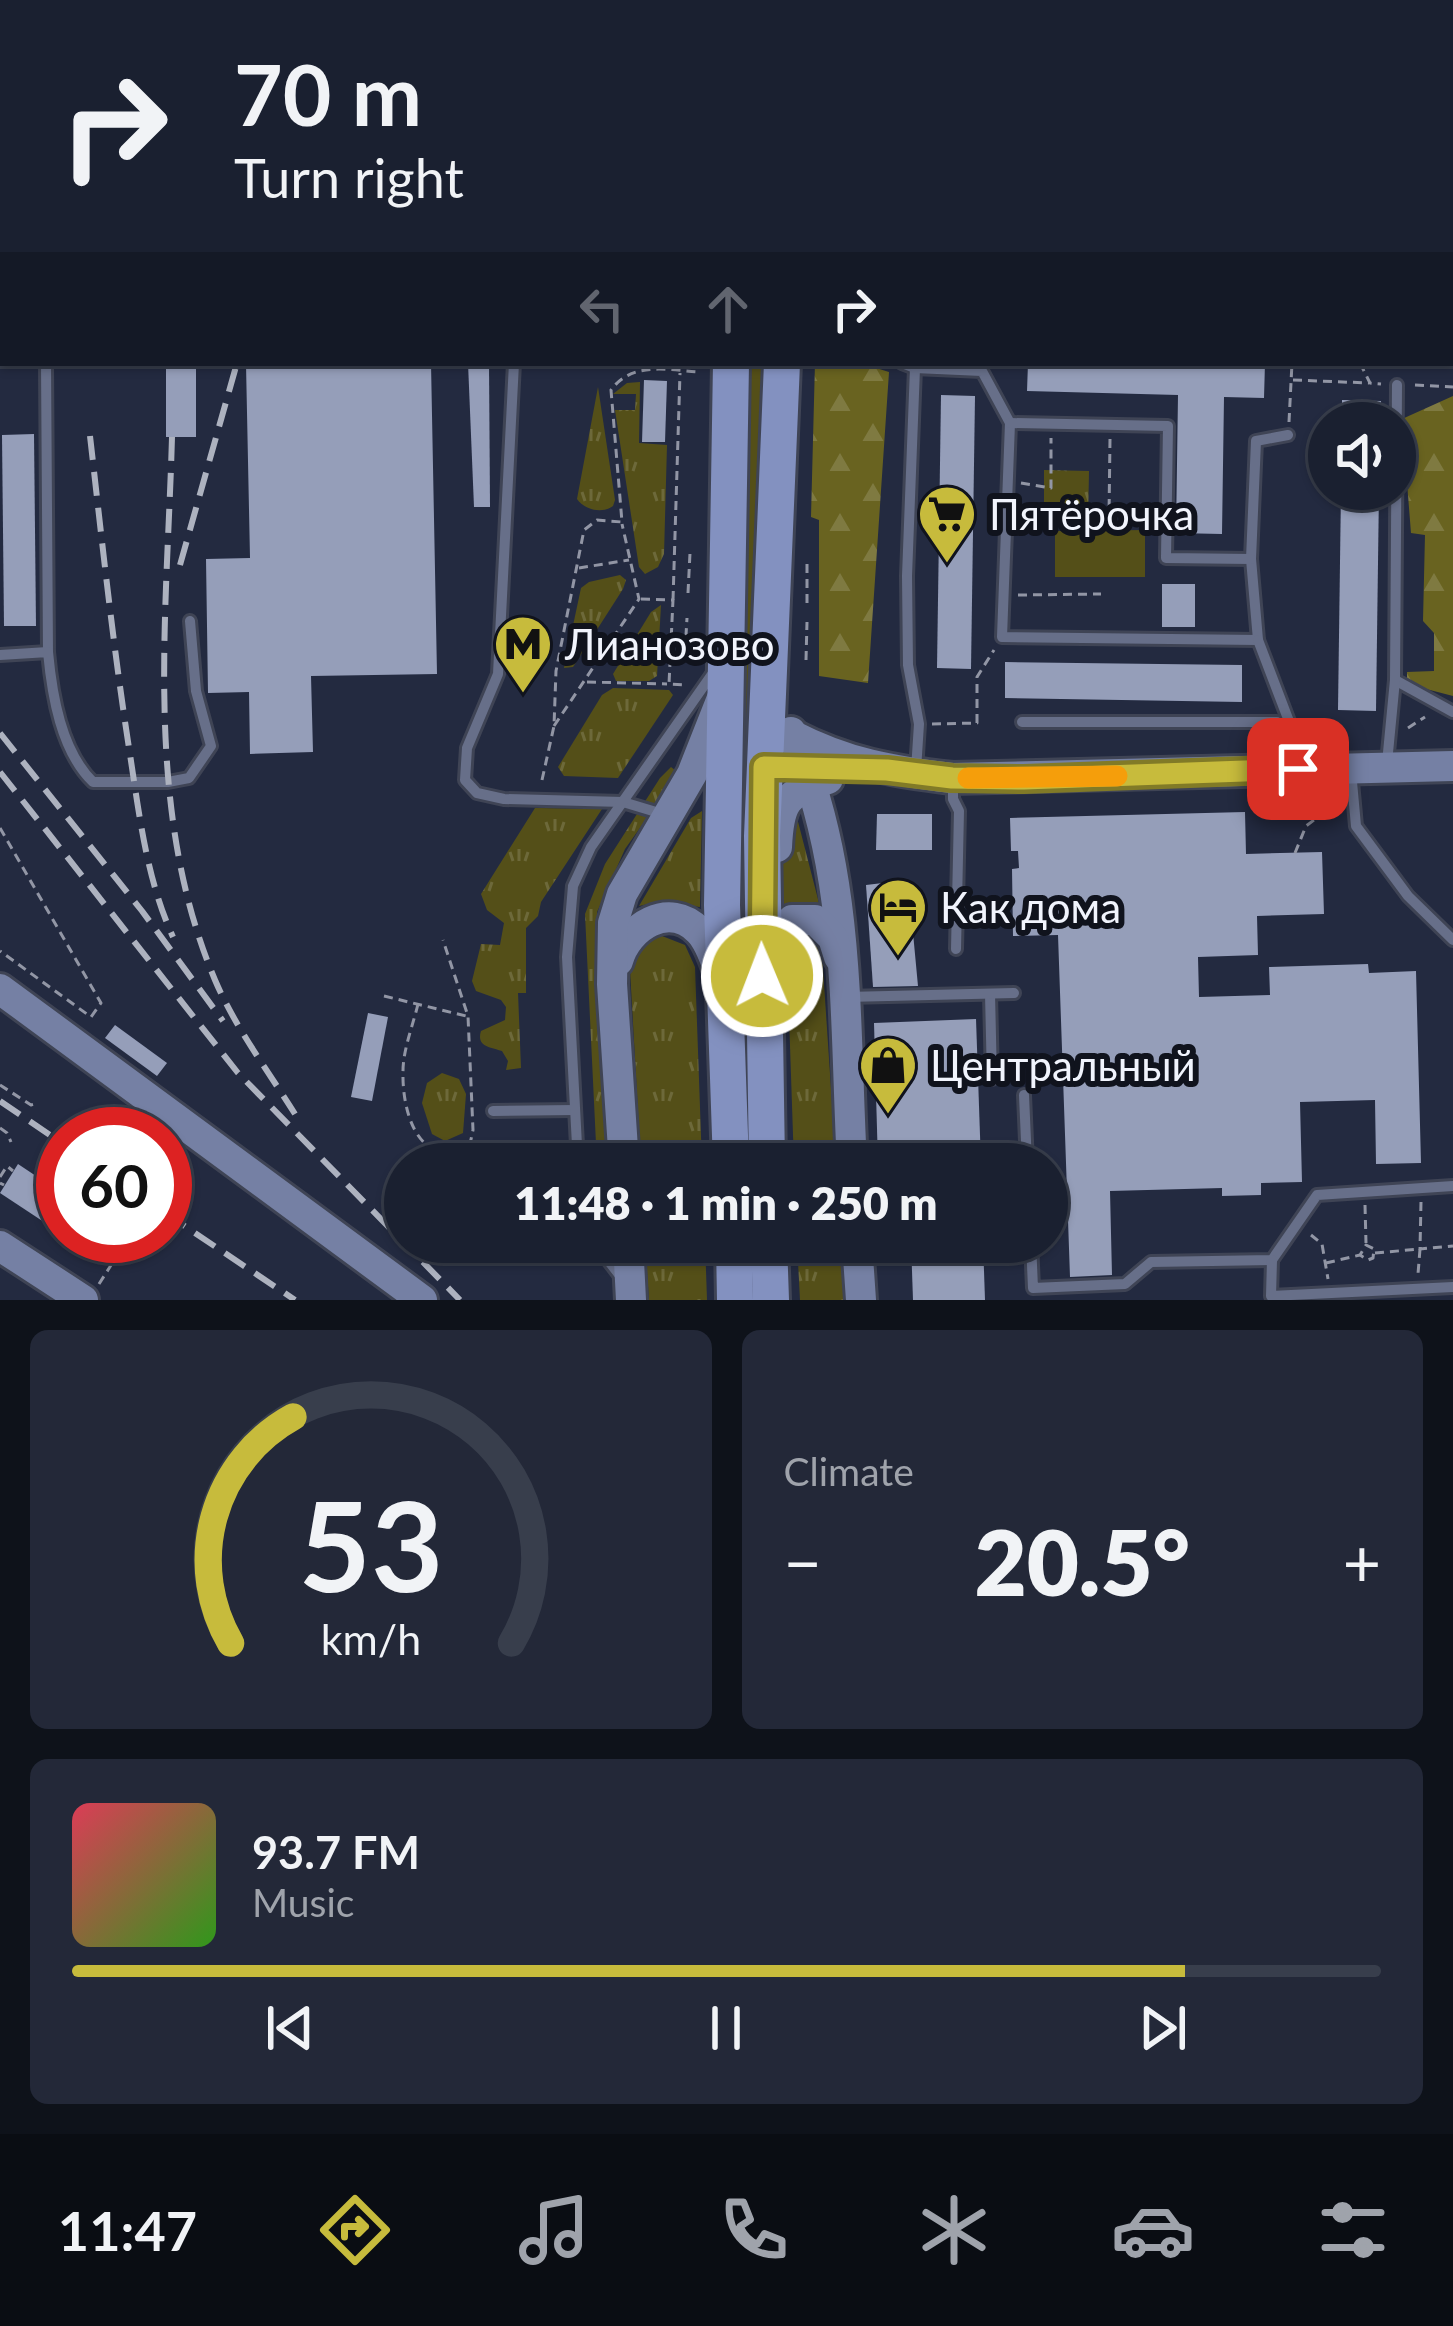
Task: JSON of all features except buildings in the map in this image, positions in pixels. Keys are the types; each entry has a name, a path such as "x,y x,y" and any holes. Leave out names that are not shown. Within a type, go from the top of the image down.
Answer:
{"main road":[{"path":"766,1143 761,936 764,767 782,366"},
{"path":"715,368 726,652 723,982 730,1143"},
{"path":"734,1263 735,1300"},
{"path":"770,1263 771,1300"}],"street":[{"path":"768,677 810,776 833,866 851,1143"},
{"path":"623,1143 612,984 613,923 622,894 692,774 725,688"},
{"path":"792,735 834,757 952,778 1024,779 1297,753 1344,780 1387,754 1453,766"},
{"path":"782,1143 775,937 778,821 787,800 810,776 901,772"},
{"path":"612,984 622,944 632,930 663,919 691,924 703,934 723,982"},
{"path":"775,937 792,920 815,920 833,938 841,963"},
{"path":"0,989 422,1300"},
{"path":"0,1246 91,1293"},
{"path":"626,1297 627,1263"},
{"path":"787,1263 788,1300"},
{"path":"858,1263 861,1300"}],"lane":[{"path":"46,366 52,691 78,768 93,782 134,784 189,778 211,746 196,692 190,621"},
{"path":"514,366 498,674 467,748 465,780 477,794 505,799 622,802 669,816"},
{"path":"910,366 982,367 1010,423 1002,637 1258,640"},
{"path":"901,772 919,724 908,643 915,368"},
{"path":"1387,754 1395,680 1397,385"},
{"path":"1010,423 1168,426 1166,558 1251,559"},
{"path":"1288,435 1256,441 1251,559 1258,640 1297,753"},
{"path":"0,655 48,652"},
{"path":"577,1143 568,915 581,865 726,652"},
{"path":"1395,680 1453,712"},
{"path":"1022,722 1277,722 1297,753"},
{"path":"724,766 764,767 810,776"},
{"path":"952,778 958,811 956,949"},
{"path":"1344,780 1356,826 1408,896 1453,940"},
{"path":"842,997 1014,993"},
{"path":"990,994 992,1079"},
{"path":"1024,1095 1026,1143"},
{"path":"493,1111 575,1110"},
{"path":"1453,1186 1317,1195 1272,1260 1271,1298 1453,1287"},
{"path":"1031,1263 1033,1288 1126,1283 1150,1262 1272,1260"},
{"path":"606,1263 626,1297"}],"path":[{"path":"1288,435 1292,366"},
{"path":"1362,366 1370,383"},
{"path":"554,727 639,598 622,522 611,390 629,373 715,368"},
{"path":"657,370 658,381"},
{"path":"669,684 680,371"},
{"path":"1293,380 1453,387"},
{"path":"1008,481 1051,488 1052,424"},
{"path":"1110,425 1108,516 1166,535"},
{"path":"542,780 554,727 556,670 590,523 622,522"},
{"path":"688,593 691,553"},
{"path":"577,569 631,560"},
{"path":"807,603 808,562"},
{"path":"1004,595 1101,594"},
{"path":"639,598 673,600"},
{"path":"685,652 687,618"},
{"path":"806,660 807,622"},
{"path":"919,724 976,722 976,677 1002,637"},
{"path":"584,682 686,685"},
{"path":"1387,754 1440,707"},
{"path":"1295,853 1306,826 1337,803 1344,780"},
{"path":"0,828 101,1003 91,1017 0,951"},
{"path":"418,1004 403,1069 405,1093 418,1137 431,1151 461,1152 470,1144 473,1130 468,1016 443,940"},
{"path":"384,996 468,1016"},
{"path":"0,1085 31,1105 38,1103"},
{"path":"0,1128 10,1142"},
{"path":"1,1182 7,1166 13,1171"},
{"path":"1417,1289 1421,1188"},
{"path":"1360,1255 1366,1245 1364,1192"},
{"path":"1295,1222 1322,1244 1331,1293"},
{"path":"1366,1245 1375,1253"},
{"path":"1324,1263 1453,1246"},
{"path":"91,1293 112,1263"}],"green space":[{"path":"745,366 766,366 748,735 739,734"},
{"path":"815,366 870,366 889,372 868,683 819,676 819,520 811,517"},
{"path":"640,382 639,443 667,445 664,554 658,567 645,574 639,567 615,410 635,410 636,394 613,394 627,383"},
{"path":"598,387 615,500 613,506 599,510 577,499"},
{"path":"1453,396 1453,696 1407,684 1407,672 1434,671 1434,633 1423,621 1425,535 1411,533 1409,510 1416,510 1416,413"},
{"path":"1044,470 1089,471 1088,523 1044,523"},
{"path":"1145,530 1145,577 1055,577 1055,531"},
{"path":"620,575 626,580 623,589 573,667 564,668 581,588"},
{"path":"661,605 657,676 649,681 616,681 613,674 651,612"},
{"path":"613,688 669,690 673,695 618,778 564,776 558,767 602,695"},
{"path":"671,767 676,771 625,849 597,912 597,999 607,1143 596,1143 585,914 605,864"},
{"path":"535,808 602,809 541,902 538,916 526,928 526,993 518,993 521,1068 506,1070 508,1061 502,1051 486,1045 480,1036 481,1031 505,1020 506,1007 501,1000 476,991 472,981 481,944 500,945 504,923 487,910 481,894"},
{"path":"795,810 820,907 806,904 782,910 783,820"},
{"path":"702,811 700,907 657,902 639,906 691,818"},
{"path":"662,936 685,945 695,967 701,1143 640,1143 630,970 640,948"},
{"path":"803,937 816,941 822,954 835,1143 793,1143 787,956 791,943"},
{"path":"442,1073 459,1079 466,1094 463,1133 445,1141 432,1134 422,1103 427,1083"},
{"path":"646,1263 706,1263 707,1300 649,1300"},
{"path":"798,1263 842,1263 845,1300 800,1300"}],"railway":[{"path":"180,565 236,366"},
{"path":"90,436 140,820 156,892 173,937"},
{"path":"172,437 164,643 168,781 177,849 192,915 215,980 295,1114"},
{"path":"0,733 223,1021"},
{"path":"0,772 238,1073 460,1300"},
{"path":"0,1101 36,1126"},
{"path":"192,1231 295,1300"}],"slow traffic":[{"path":"968,778 1117,776"}],"place":[{"name":"Пятёрочка","path":"947,565"},
{"name":"Лианозово","path":"523,695"},
{"name":"Как дома","path":"898,958"},
{"name":"Центральный","path":"888,1116"}],"route":[{"path":"762,976 764,767 1024,779 1298,769"}]}
